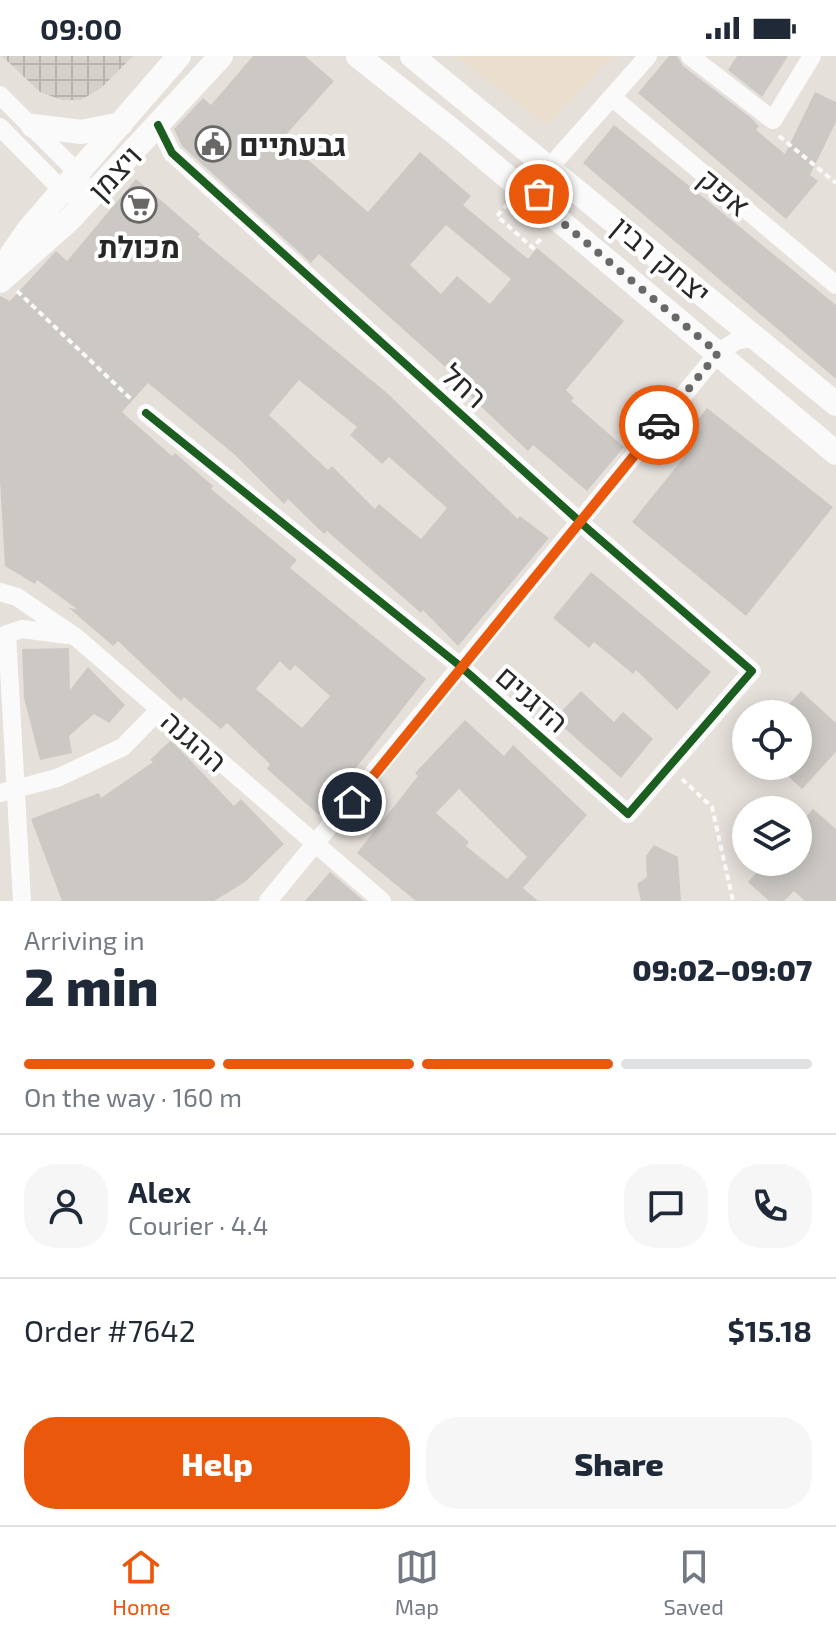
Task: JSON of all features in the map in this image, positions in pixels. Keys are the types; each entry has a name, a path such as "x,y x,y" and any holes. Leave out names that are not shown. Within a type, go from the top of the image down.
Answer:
{"main road":[{"name":"ויצמן","path":"1,277 71,182 179,56"},
{"name":"ויצמן","path":"1,277 40,249 221,56"},
{"name":"יצחק רבין","path":"358,56 539,203 836,453"},
{"name":"יצחק רבין","path":"412,56 836,404"},
{"path":"33,126 81,132 121,124"}],"street":[{"path":"539,203 541,185 550,167 648,56"},
{"path":"690,56 773,120 812,56"},
{"path":"0,95 33,126 71,182"},
{"name":"אפק","path":"613,98 836,285"},
{"name":"רחל","path":"158,125 172,153 580,522 752,671"},
{"path":"0,127 71,182 88,200"},
{"path":"268,901 316,847 460,666 718,353 736,341 756,337"},
{"name":"הדגנים","path":"146,413 460,666 628,814 752,671"},
{"name":"ההגנה","path":"0,592 17,597 77,638 382,901"},
{"path":"22,901 9,792 7,634 22,629 77,638"},
{"path":"9,792 78,770 123,747 160,709"}],"path":[{"path":"773,120 768,127 836,183"},
{"path":"497,216 533,248"},
{"path":"1,277 146,413"},
{"path":"691,767 681,778 712,807 733,901"}],"shaded area":[{"path":"2,56 133,56 101,88 81,100 62,100 40,92"},
{"path":"454,56 614,56 547,126"}],"building":[{"path":"253,56 305,56 334,81 283,138 368,212 420,152 471,196 463,205 528,259 537,248 624,321 566,390 574,398 571,401 624,447 587,491 533,445 528,451 449,376 452,373 319,254 311,263 182,146 174,129 203,98 211,105","holes":["446,225 511,279 490,304 457,276 441,294 410,265"]},
{"path":"669,56 677,56 683,66 750,117 759,126 756,130 785,154 815,92 836,102 836,122 810,175 818,181 786,219 638,93"},
{"path":"737,56 788,56 762,97 728,70"},
{"path":"614,125 836,305 836,379 583,163"},
{"path":"136,179 200,234 198,237 387,393 518,519 520,516 549,538 458,646 423,610 421,613 327,531 324,534 288,499 284,504 234,454 148,383 122,412 172,456 175,453 213,486 211,489 297,560 290,568 426,679 319,815 267,769 270,764 227,723 221,729 184,697 181,701 118,641 113,646 69,608 77,609 37,580 35,584 5,566 0,481 0,296 10,301 56,251 67,261","holes":["299,380 357,427 350,435 382,464 389,457 447,508 421,539 379,504 375,509 332,466 328,470 269,415","280,661 290,671 295,665 330,696 302,728 256,689"]},
{"path":"707,408 833,507 746,616 632,522 688,452 678,444"},
{"path":"591,572 711,672 677,710 636,670 633,674 594,642 589,648 553,618"},
{"path":"69,648 70,690 88,667 125,705 109,723 94,714 69,736 72,753 40,760 24,698 22,649"},
{"path":"581,691 614,722 623,712 653,739 621,778 554,719"},
{"path":"801,691 811,700 793,700"},
{"path":"812,701 836,723 836,752 812,778"},
{"path":"465,720 504,756 513,745 587,815 523,888 538,901 416,901 357,853 418,776 415,773","holes":["459,789 527,857 507,879 466,846 469,842 436,813"]},
{"path":"171,740 234,806 241,799 284,844 245,882 214,901 62,901 31,819 99,793 101,798 153,762 150,760"},
{"path":"792,780 810,780 802,789"},
{"path":"812,810 836,829 836,901 805,901 794,891 784,901 769,901 748,882 753,876 812,876"},
{"path":"654,845 678,857 681,901 641,901 637,884 647,877 646,856"},
{"path":"330,872 364,901 305,901"}],"cycle path":[{"path":"146,413 460,666 628,814 752,671 589,530 172,153 158,125"}],"way so far":[{"path":"539,194 539,203 718,353 659,425"}],"place":[{"name":"גבעתיים","path":"213,144"},
{"name":"מכולת","path":"139,205"}],"route":[{"path":"352,802 659,425"}]}
